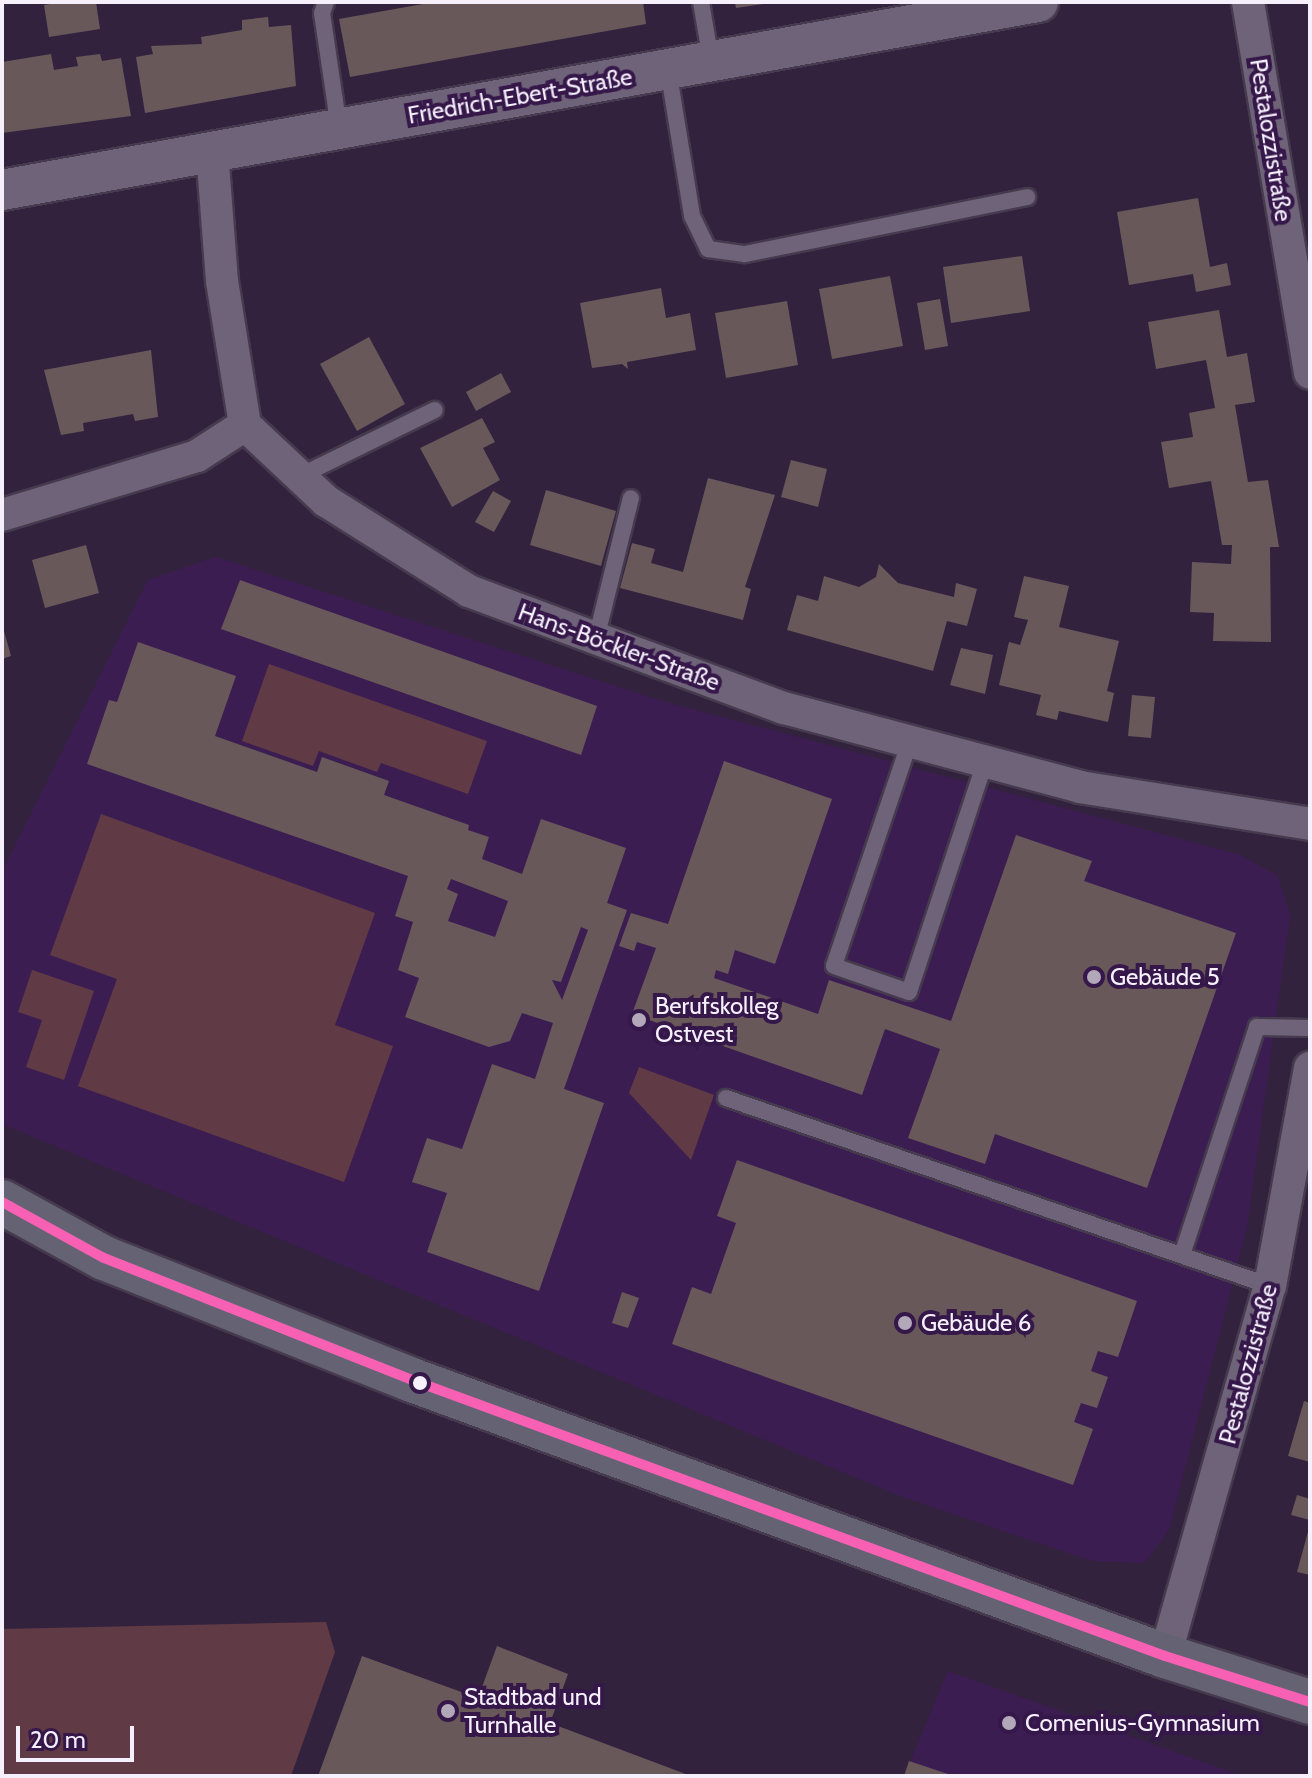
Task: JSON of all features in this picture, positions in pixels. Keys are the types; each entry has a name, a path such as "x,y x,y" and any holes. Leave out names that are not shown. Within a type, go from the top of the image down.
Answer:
{"main road":[{"path":"2,1202 104,1258 347,1355 1165,1656 1310,1702"}],"street":[{"name":"Friedrich-Ebert-Straße","path":"2,190 712,61 923,12 1038,2"},
{"name":"Pestalozzistraße","path":"1248,2 1310,373"},
{"path":"2,515 197,456 245,425 222,281 212,151"},
{"name":"Hans-Böckler-Straße","path":"245,425 326,501 469,591 596,639 784,708 1080,787 1310,824"},
{"name":"Pestalozzistraße","path":"1165,1656 1270,1286 1310,1068"}],"lane":[{"path":"326,2 322,13 339,128"},
{"path":"701,2 712,61"},
{"path":"668,69 692,216 708,249 745,254 1027,197"},
{"path":"300,476 435,410"},
{"path":"596,639 631,498"},
{"path":"910,741 834,966 909,992 985,762"},
{"path":"1182,1255 1257,1027 1310,1028"},
{"path":"726,1098 1270,1286"}],"shaded area":[{"name":"Berufskolleg Ostvest","path":"216,557 662,701 1237,854 1277,875 1290,915 1247,1227 1169,1530 1144,1563 1092,1561 903,1497 2,1124 2,872 148,580"},
{"path":"269,664 487,741 468,794 381,763 377,772 319,751 313,766 242,741"},
{"path":"101,814 375,913 335,1025 393,1046 344,1182 78,1086 117,979 50,955"},
{"path":"32,970 94,991 64,1080 26,1067 42,1020 18,1012"},
{"path":"639,1067 714,1095 691,1160 629,1093"},
{"path":"326,1622 335,1652 291,1776 2,1776 2,1629"},
{"name":"Comenius-Gymnasium","path":"948,1671 1242,1776 904,1776"}],"building":[{"path":"96,2 100,29 49,37 44,5"},
{"path":"434,2 643,2 646,24 350,77 339,19"},
{"path":"735,2 763,2 763,4 736,8"},
{"path":"268,17 269,27 291,25 296,86 145,113 136,57 153,54 151,46 202,44 201,37 242,30 242,20"},
{"path":"51,54 54,70 78,66 76,57 100,54 102,61 121,58 131,116 2,133 2,62"},
{"path":"1198,198 1210,267 1227,263 1231,285 1196,292 1193,274 1129,285 1117,212"},
{"path":"1022,256 1030,311 951,323 943,267"},
{"path":"890,276 903,346 832,359 819,289"},
{"path":"661,288 666,318 690,313 696,350 627,362 628,369 622,364 592,368 580,303"},
{"path":"940,299 948,346 925,350 917,303"},
{"path":"787,301 798,365 726,378 715,313"},
{"path":"1219,310 1227,357 1247,353 1255,402 1235,405 1248,482 1268,480 1279,547 1270,547 1271,642 1213,641 1214,613 1190,612 1192,562 1231,564 1232,545 1222,545 1211,481 1169,488 1161,442 1193,437 1189,413 1215,408 1206,360 1156,369 1148,322"},
{"path":"369,337 405,404 357,431 320,364"},
{"path":"151,350 158,417 135,421 133,414 83,423 84,431 61,435 44,370"},
{"path":"501,373 511,392 476,411 466,392"},
{"path":"482,418 495,442 483,448 500,480 452,507 420,448"},
{"path":"791,460 827,469 818,507 781,497"},
{"path":"708,478 775,495 745,587 751,589 743,620 620,588 632,543 655,549 651,563 683,572"},
{"path":"546,490 616,511 601,566 530,545"},
{"path":"493,491 511,501 494,532 475,522"},
{"path":"86,545 99,593 45,608 32,560"},
{"path":"879,564 898,583 954,597 956,583 977,589 967,626 947,621 933,671 787,630 797,595 818,601 824,576 859,587 876,577"},
{"path":"1024,576 1069,586 1059,627 1119,641 1107,691 1114,693 1108,722 1059,711 1057,720 1036,715 1041,695 999,685 1009,642 1020,645 1028,620 1014,617"},
{"path":"240,580 597,706 581,755 221,629"},
{"path":"2,624 11,656 2,659"},
{"path":"138,642 236,676 215,736 317,772 322,757 389,781 384,795 469,825 468,830 489,837 482,859 522,874 541,819 626,848 607,903 627,910 564,1089 604,1103 539,1291 427,1252 447,1193 412,1182 427,1138 462,1149 492,1064 535,1079 553,1023 522,1013 510,1041 489,1047 405,1017 419,978 398,970 413,922 395,916 408,876 87,764 109,700 117,702","holes":["451,879 508,901 495,937 448,921 458,894 447,889","581,927 588,930 562,1000 552,980 561,982"]},
{"path":"961,648 993,655 985,694 950,685"},
{"path":"1132,695 1155,697 1151,738 1128,736"},
{"name":"Gebäude 5","path":"724,761 832,799 775,964 735,950 728,974 716,970 714,978 818,1014 829,980 951,1021 1016,835 1092,861 1084,881 1236,933 1147,1188 995,1134 985,1164 908,1138 940,1049 885,1029 862,1095 632,1014 656,948 637,942 634,951 619,946 631,913 668,924"},
{"name":"Gebäude 6","path":"737,1160 1137,1301 1118,1357 1098,1351 1091,1371 1108,1377 1097,1408 1081,1403 1074,1422 1093,1429 1073,1485 672,1344 692,1287 711,1294 736,1223 717,1216"},
{"path":"622,1292 639,1298 628,1328 612,1323"},
{"path":"1304,1401 1310,1403 1310,1462 1288,1456"},
{"path":"1297,1495 1310,1499 1310,1520 1291,1515"},
{"path":"1310,1528 1310,1575 1297,1572"},
{"name":"Stadtbad und Turnhalle","path":"497,1646 568,1674 550,1723 691,1776 318,1776 362,1656 478,1698"},
{"path":"909,1761 951,1775 951,1776 904,1776"}],"transit line":[{"path":"2,1202 104,1258 412,1380 1165,1656 1310,1702"}],"place":[{"name":"Gebäude 5","path":"1094,977"},
{"name":"Berufskolleg Ostvest","path":"639,1020"},
{"name":"Gebäude 6","path":"905,1323"},
{"name":"Stadtbad und Turnhalle","path":"448,1711"},
{"name":"Comenius-Gymnasium","path":"1009,1723"}]}
